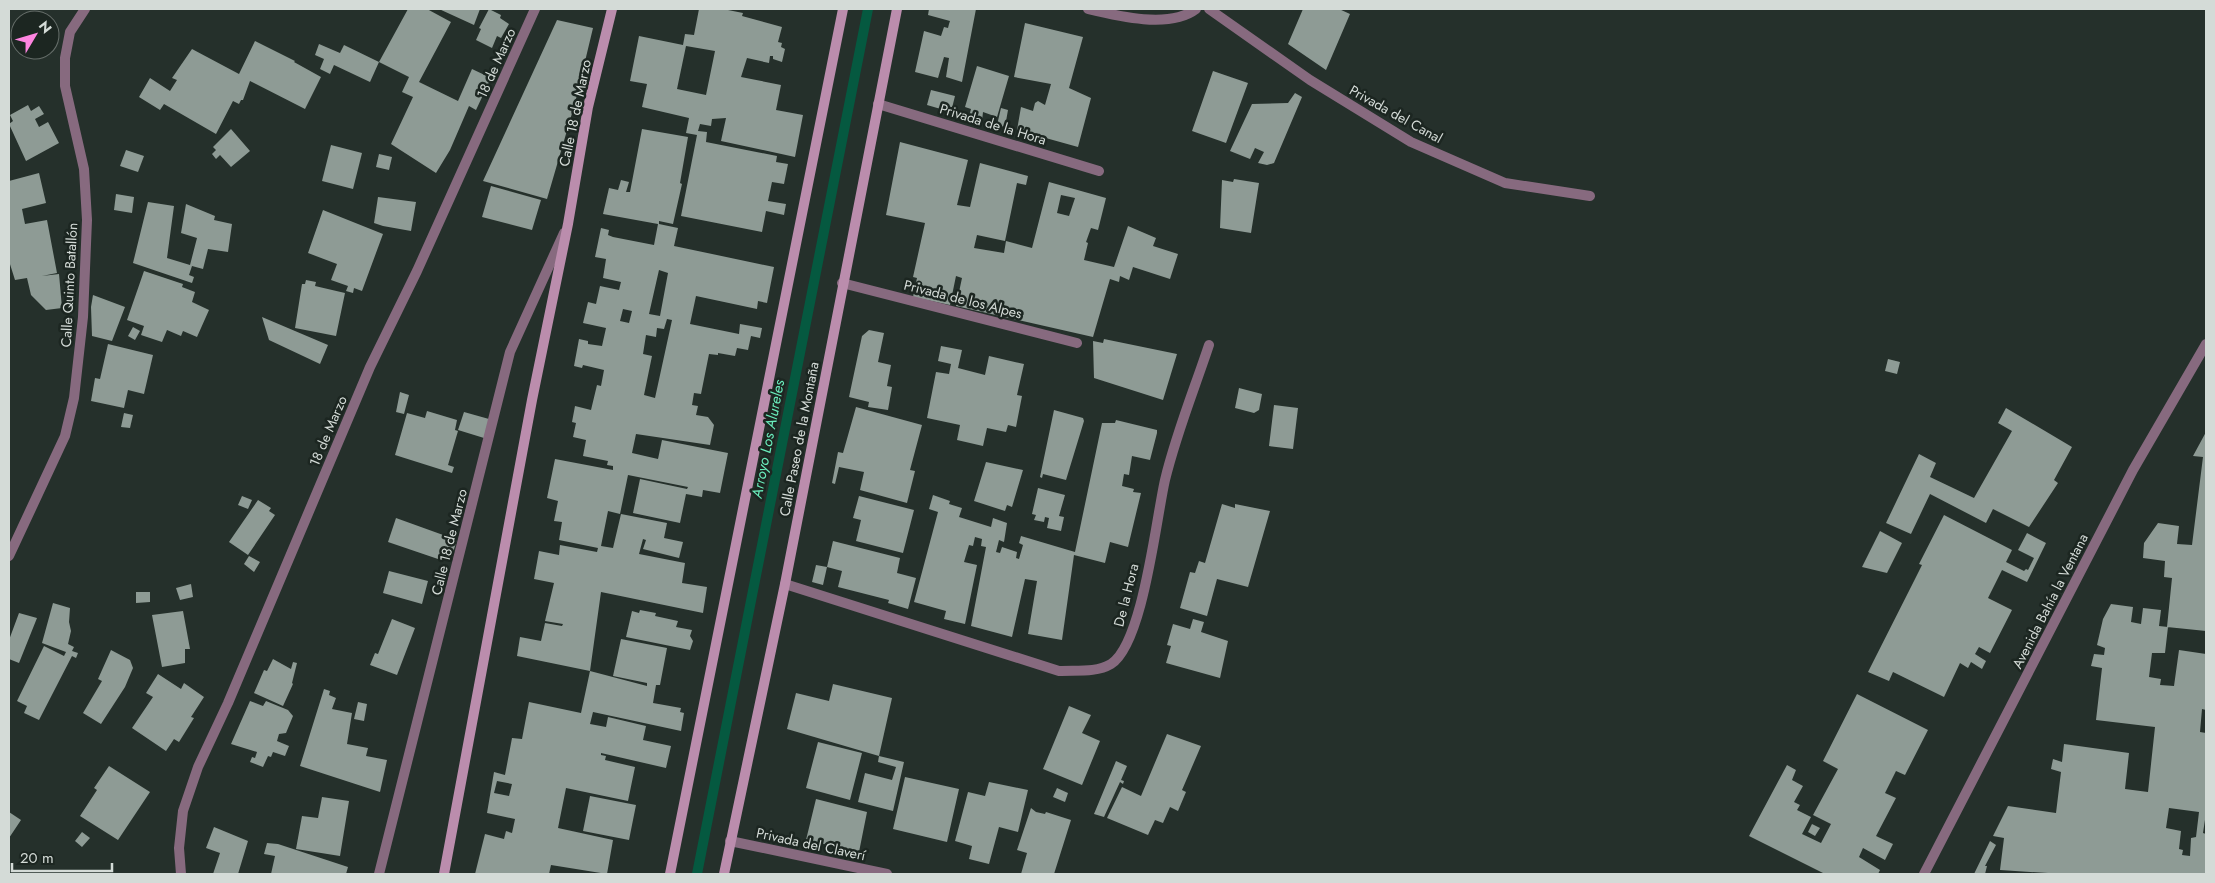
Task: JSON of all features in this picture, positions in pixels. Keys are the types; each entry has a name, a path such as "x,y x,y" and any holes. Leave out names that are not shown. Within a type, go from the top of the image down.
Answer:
{"main road":[{"name":"Calle 18 de Marzo","path":"444,874 532,400 568,224 588,107 612,9"},
{"path":"670,874 843,9"},
{"name":"Calle Paseo de la Montaña","path":"724,874 785,584 842,282 897,9"}],"street":[{"name":"Calle Quinto Batallón","path":"9,556 64,436 74,398 84,316 87,220 84,169 66,86 65,58 70,32 85,9"},
{"name":"18 de Marzo","path":"181,874 179,848 183,811 198,766 228,703 370,367 417,271 534,9"},
{"path":"1088,9 1106,14 1161,20 1191,13 1196,9"},
{"name":"Privada del Canal","path":"1209,9 1310,80 1411,142 1505,184 1590,196"},
{"name":"Privada de la Hora","path":"878,104 1099,171"},
{"name":"Calle 18 de Marzo","path":"379,874 510,352 568,224"},
{"name":"Privada de los Alpes","path":"842,282 1077,343"},
{"name":"Avenida Bahía la Ventana","path":"1924,874 2133,470 2206,344"},
{"name":"De la Hora","path":"785,584 1059,671 1093,670 1112,663 1124,649 1136,623 1166,478 1209,345"},
{"name":"Privada del Claverí","path":"730,840 887,874"}],"building":[{"path":"408,9 427,9 451,22 419,82 458,101 472,69 491,78 476,110 469,106 450,150 436,173 391,144 413,97 402,92 409,77 379,62"},
{"path":"439,9 480,9 474,25"},
{"path":"489,9 501,15 500,18 509,24 501,38 497,36 492,48 476,40 481,29 479,28"},
{"path":"699,9 723,9 743,13 742,16 782,27 778,42 782,43 781,47 785,49 782,62 773,59 773,56 770,56 769,63 747,58 741,77 781,85 776,110 803,115 795,157 721,141 726,118 712,119 711,126 700,124 698,131 707,132 706,142 777,156 776,162 788,164 784,184 772,182 768,201 786,204 784,215 766,211 762,232 681,216 697,135 686,133 689,118 642,107 647,84 630,81 639,36 683,45 685,34 694,35","holes":["686,46 715,51 706,95 677,89"]},
{"path":"929,9 976,9 962,82 946,77 949,58 944,57 938,78 915,72 924,31 941,36 944,27 948,28 950,21 928,15"},
{"path":"1303,9 1339,9 1350,14 1326,70 1288,44"},
{"path":"557,20 593,28 575,103 547,199 483,181"},
{"path":"1025,23 1083,37 1069,88 1091,98 1078,147 1017,130 1021,107 1033,111 1035,103 1038,101 1045,105 1051,84 1014,77"},
{"path":"255,41 295,61 321,77 305,109 250,81 243,100 239,104 233,101 216,134 164,104 160,110 139,97 150,78 170,91 177,80 172,78 192,49 239,74"},
{"path":"319,44 340,53 344,45 379,62 370,82 334,65 330,74 320,69 324,59 315,55"},
{"path":"977,66 1009,76 997,117 983,112 982,121 969,117 971,109 965,107"},
{"path":"1213,71 1248,83 1226,143 1192,131"},
{"path":"931,90 955,96 951,112 927,105"},
{"path":"1295,93 1302,97 1274,163 1267,165 1258,163 1264,152 1255,148 1250,159 1230,151 1252,104 1288,103"},
{"path":"28,105 31,111 39,106 44,114 35,119 39,127 48,122 59,143 26,161 9,124 13,121 10,115"},
{"path":"1001,108 1008,110 1005,127 997,125"},
{"path":"231,129 250,151 231,167 220,155 216,159 212,154 216,150 213,147"},
{"path":"642,129 688,137 680,183 682,184 673,224 659,221 659,224 678,228 674,246 774,267 767,303 758,301 757,309 696,296 690,324 739,334 740,324 762,328 760,338 751,336 748,350 737,348 735,356 718,353 718,355 709,354 701,394 694,393 692,405 698,406 696,415 708,417 714,425 710,445 636,434 632,453 658,459 662,440 728,453 720,493 703,490 702,497 686,494 680,523 633,513 640,479 687,489 688,487 628,475 620,514 608,511 601,546 613,548 621,514 667,523 664,538 683,542 679,558 643,549 646,540 643,539 639,554 685,563 682,583 707,587 703,613 601,592 590,671 517,656 520,637 541,641 545,623 562,626 563,624 545,621 554,583 534,579 539,551 559,555 560,545 597,552 598,548 559,540 562,522 554,521 558,501 547,498 555,459 613,470 613,466 607,465 608,461 583,456 586,440 573,437 576,423 572,422 575,406 591,410 597,385 601,386 604,370 583,365 582,368 574,366 579,339 588,341 588,344 602,346 606,328 583,323 588,302 596,304 600,286 619,290 621,282 603,278 606,259 595,257 601,228 609,230 608,235 613,237 654,245 658,224 603,214 609,188 618,190 621,180 629,182 626,192 630,192","holes":["659,270 668,273 660,316 649,314","623,309 632,311 629,323 620,321","667,319 672,320 655,398 644,395 652,356 643,354 646,335 656,337 657,328 664,329"]},
{"path":"900,142 968,160 957,205 970,207 980,163 1028,176 1026,185 1017,183 1005,241 977,235 974,248 1004,253 1006,241 1032,248 1049,182 1106,198 1098,230 1091,228 1086,242 1088,243 1084,260 1114,267 1128,226 1156,238 1153,246 1178,254 1170,279 1133,267 1129,280 1120,276 1119,282 1110,279 1093,337 956,306 962,278 956,276 950,305 913,297 917,278 913,277 925,223 886,215","holes":["1061,195 1075,198 1069,216 1057,213"]},
{"path":"331,145 362,153 353,189 322,181"},
{"path":"126,150 144,156 138,172 120,166"},
{"path":"379,154 392,157 389,170 376,167"},
{"path":"39,173 46,203 22,209 25,224 47,220 57,273 42,276 59,274 62,308 46,310 31,295 27,278 15,280 9,261 9,181"},
{"path":"1234,179 1259,183 1251,233 1220,228 1222,180 1233,182"},
{"path":"491,186 541,200 532,230 482,217"},
{"path":"116,194 134,197 132,213 114,210"},
{"path":"378,197 416,202 411,231 374,223"},
{"path":"148,202 174,206 167,258 190,265 197,238 181,233 186,204 215,216 214,220 232,224 228,252 208,249 203,269 192,266 189,275 194,277 192,283 133,263"},
{"path":"323,210 383,234 362,291 354,288 353,293 346,291 348,286 331,280 337,264 308,253"},
{"path":"144,271 183,284 182,287 195,292 192,302 209,310 197,337 183,331 181,336 167,330 162,342 141,335 144,326 127,320"},
{"path":"306,280 316,282 315,286 345,293 336,336 295,328 302,284 305,284"},
{"path":"93,295 125,307 112,341 92,336 91,307"},
{"path":"262,317 328,345 320,364 269,340"},
{"path":"133,327 140,331 135,340 128,336"},
{"path":"869,330 884,333 878,362 891,365 887,386 892,387 888,410 868,407 869,402 849,397 862,336"},
{"path":"1104,339 1177,354 1163,400 1094,378 1093,341 1103,343"},
{"path":"108,344 153,355 144,394 128,390 124,408 91,401 95,378 100,379"},
{"path":"941,346 962,350 958,368 985,375 989,356 1024,364 1017,395 1022,396 1016,427 1008,425 1006,432 987,428 983,446 957,440 960,425 927,418 936,372 949,374 951,364 938,361"},
{"path":"1888,359 1900,362 1897,374 1885,371"},
{"path":"1239,388 1262,394 1259,410 1254,413 1235,408"},
{"path":"400,392 409,395 404,414 396,412"},
{"path":"1274,405 1298,408 1293,449 1269,446"},
{"path":"856,407 922,425 910,470 915,471 907,503 860,490 864,472 839,467 835,484 832,483 838,452 843,453"},
{"path":"2006,408 2072,447 2054,480 2058,483 2029,527 1993,509 1986,523 1930,494 1911,534 1886,523 1919,454 1936,463 1930,477 1974,498 2012,431 1998,423"},
{"path":"1054,410 1083,418 1084,421 1066,480 1043,474 1042,478 1040,477"},
{"path":"427,411 457,420 455,430 458,431 448,465 454,467 452,473 395,455 407,413 425,418"},
{"path":"464,412 489,419 484,438 458,430"},
{"path":"124,413 133,415 130,428 121,427"},
{"path":"1116,420 1157,430 1157,433 1150,460 1132,456 1129,475 1124,474 1122,486 1134,489 1133,492 1141,493 1128,547 1110,542 1105,563 1074,555 1062,640 1028,634 1037,581 1025,579 1012,637 971,626 986,547 981,546 982,539 975,537 973,546 969,545 964,562 977,565 965,624 944,619 946,611 914,602 938,512 929,509 933,495 950,501 949,504 962,508 959,517 991,527 993,518 1007,523 1004,542 999,540 996,552 1000,553 1002,547 1017,552 1016,558 1019,559 1023,545 1019,543 1021,536 1075,552 1102,423 1115,423"},
{"path":"2206,432 2206,631 2167,627 2172,578 2164,577 2165,561 2143,558 2144,543 2158,523 2179,526 2177,544 2192,545 2203,457 2193,456"},
{"path":"986,462 1023,470 1012,507 1007,505 1005,511 974,501"},
{"path":"1038,488 1065,495 1059,516 1064,517 1061,531 1047,528 1049,518 1045,517 1044,522 1034,520 1036,515 1032,514"},
{"path":"242,496 252,500 248,509 238,505"},
{"path":"859,496 914,510 903,553 856,541 861,520 853,518"},
{"path":"258,500 271,508 269,511 275,515 248,555 229,542"},
{"path":"1222,504 1235,508 1235,504 1270,511 1248,587 1217,579 1207,616 1180,608 1190,572 1195,573 1199,561 1205,563"},
{"path":"1944,515 2012,550 2006,562 2024,571 2028,570 2034,558 2018,550 2027,533 2046,543 2027,582 2002,570 1988,598 2012,610 1990,653 1979,647 1975,654 1986,661 1982,669 1971,662 1968,668 1960,663 1944,697 1893,672 1889,681 1868,672 1922,565 1919,564"},
{"path":"396,518 457,540 451,558 440,554 438,559 388,542"},
{"path":"1880,531 1902,543 1887,573 1862,567"},
{"path":"833,541 900,558 897,573 916,578 908,609 888,603 889,600 838,587 842,571 827,567"},
{"path":"249,556 260,562 254,572 244,564"},
{"path":"816,565 827,567 823,585 812,582"},
{"path":"389,571 428,581 422,604 383,593"},
{"path":"191,584 193,597 180,600 176,588"},
{"path":"136,592 150,592 150,602 136,603"},
{"path":"53,603 70,608 69,622 71,631 68,644 74,647 72,651 78,653 76,658 72,656 39,720 24,713 27,706 17,701 44,646 64,656 66,652 42,643"},
{"path":"2111,604 2133,607 2131,622 2141,624 2143,608 2161,610 2159,626 2168,627 2165,653 2152,653 2149,677 2161,679 2160,685 2174,686 2179,650 2206,654 2206,710 2202,709 2200,732 2206,733 2206,813 2203,833 2206,834 2206,874 2064,874 2000,870 2004,838 1993,836 2008,806 2056,813 2061,772 2051,769 2053,759 2062,762 2064,744 2129,753 2125,789 2148,792 2155,727 2096,720 2102,668 2091,666 2094,654 2104,655 2105,648 2097,645 2103,619","holes":["2169,808 2199,812 2196,837 2191,838 2190,856 2182,855 2183,850 2179,849 2181,831 2166,828"]},
{"path":"640,610 656,613 655,616 678,621 676,627 692,630 690,636 693,641 690,650 626,637 632,611 639,613"},
{"path":"183,611 190,649 185,649 185,663 162,667 152,615"},
{"path":"19,613 37,618 19,663 9,659 9,640"},
{"path":"392,619 415,628 397,675 370,665 375,653 378,654"},
{"path":"1193,619 1204,622 1201,632 1228,641 1220,678 1166,663 1171,646 1167,645 1173,624 1190,629"},
{"path":"621,639 667,648 660,685 656,685 653,703 681,708 680,712 684,713 681,731 593,712 590,724 606,727 608,717 646,726 643,740 671,746 666,768 601,753 601,755 606,756 605,760 635,767 628,801 566,788 558,828 613,840 607,874 551,865 549,874 475,874 485,834 504,839 506,831 512,833 515,819 487,813 494,772 505,775 512,738 522,739 529,702 581,713 590,671 647,686 647,683 613,676","holes":["497,781 512,784 509,796 494,793"]},
{"path":"111,650 130,660 133,668 125,687 101,724 83,713 102,681 98,679"},
{"path":"273,659 291,669 293,662 297,663 293,684 283,706 254,693 264,670 267,671"},
{"path":"158,674 181,689 184,683 204,697 191,717 194,718 179,742 174,739 166,751 132,728 153,697 146,693"},
{"path":"833,684 892,698 879,756 787,729 796,693 829,701"},
{"path":"324,689 330,691 329,695 336,698 332,709 352,713 347,744 368,748 366,756 387,760 380,792 300,766"},
{"path":"1857,694 1928,730 1905,775 1896,771 1885,793 1896,798 1876,836 1893,844 1885,860 1863,848 1859,857 1880,870 1878,874 1825,874 1749,836 1787,765 1796,770 1792,780 1803,786 1794,802 1800,805 1797,810 1811,817 1802,834 1821,843 1831,824 1813,815 1838,769 1823,761"},
{"path":"250,701 263,706 266,701 288,710 293,716 286,733 279,734 277,741 289,746 285,756 273,752 271,757 268,756 263,767 250,762 252,757 255,758 257,752 231,744"},
{"path":"358,702 367,704 364,721 354,719"},
{"path":"1069,706 1091,715 1082,733 1100,741 1082,785 1043,769"},
{"path":"1167,734 1201,746 1182,790 1186,792 1178,811 1170,807 1163,823 1155,820 1148,835 1107,818 1122,787 1141,796"},
{"path":"818,742 862,753 850,800 806,788"},
{"path":"879,756 904,762 893,811 858,802 865,773 892,780 896,767 878,762"},
{"path":"1116,761 1127,766 1121,780 1124,781 1123,784 1120,782 1104,817 1094,814"},
{"path":"109,766 150,792 118,840 80,816 97,790 94,788"},
{"path":"905,777 959,789 947,842 893,829"},
{"path":"989,782 1028,790 1018,832 999,827 989,864 969,859 972,846 955,841 968,792 985,796"},
{"path":"1057,788 1068,793 1065,802 1053,797"},
{"path":"590,796 636,805 629,840 583,831"},
{"path":"322,797 349,801 340,856 296,849 302,816 318,818"},
{"path":"816,799 867,812 859,852 806,840"},
{"path":"1031,808 1036,812 1045,814 1046,812 1071,820 1054,874 1021,874 1027,853 1017,850"},
{"path":"9,812 21,820 9,838"},
{"path":"1812,824 1820,828 1815,836 1808,832"},
{"path":"214,827 248,841 238,874 213,874 220,853 206,848"},
{"path":"82,832 90,838 82,847 75,841"},
{"path":"1990,841 1996,845 1985,866 1987,866 1985,874 1974,874"},
{"path":"267,843 278,844 348,867 346,874 271,874 275,856 264,854"}],"waterway":[{"name":"Arroyo Los Alureles","path":"697,874 868,9"}]}
